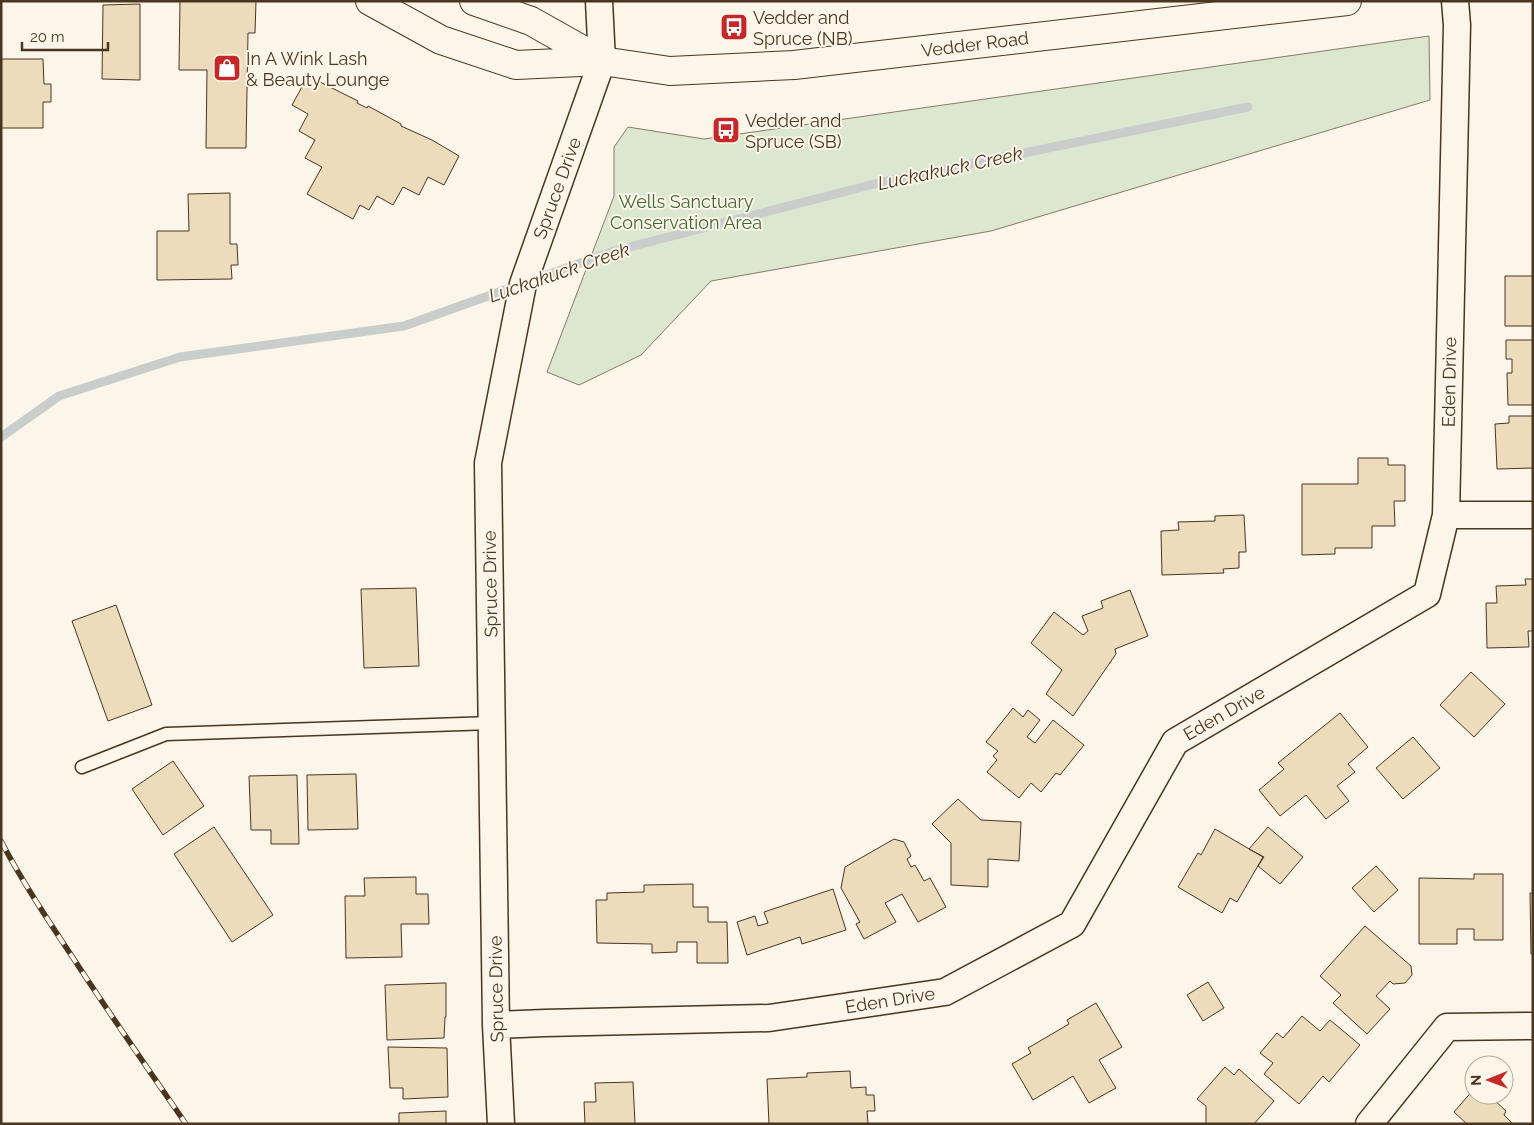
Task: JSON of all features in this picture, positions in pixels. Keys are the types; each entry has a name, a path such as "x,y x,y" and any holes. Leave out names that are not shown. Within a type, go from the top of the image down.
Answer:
{"main road":[{"name":"Vedder Road","path":"370,1 441,40 516,65 602,61 670,71 794,65 1347,1"},
{"name":"Vedder Road","path":"483,3 531,21 602,61"}],"street":[{"path":"599,1 602,61"},
{"name":"Eden Drive","path":"496,1025 769,1018 945,992 1072,924 1175,742 1427,594 1446,515 1457,35 1456,1"},
{"name":"Spruce Drive","path":"501,1124 496,1025 488,463 523,284 602,61"},
{"path":"1446,515 1533,515"},
{"path":"1369,1124 1447,1027 1533,1026"}],"lane":[{"path":"82,767 166,734 492,723"}],"green space":[{"name":"Wells Sanctuary Conservation Area","path":"1429,36 1430,100 991,231 711,281 641,355 579,385 547,372 614,196 614,147 628,127 704,139"}],"building":[{"path":"180,1 256,1 255,33 248,33 246,148 206,148 207,70 179,70"},
{"path":"140,4 140,80 102,79 103,5"},
{"path":"1,59 43,59 44,84 51,84 51,102 43,102 43,128 1,128"},
{"path":"308,76 358,101 357,103 367,108 368,106 401,124 401,126 432,140 459,156 444,185 428,177 419,195 403,187 393,205 377,196 369,210 360,205 353,219 307,194 322,167 305,158 315,140 299,131 308,114 292,105"},
{"path":"230,193 230,244 237,244 238,265 231,265 232,279 157,280 157,231 189,231 188,194"},
{"path":"1505,276 1533,276 1533,326 1505,326"},
{"path":"1506,340 1533,340 1533,405 1508,405 1507,373 1512,373 1512,359 1506,359"},
{"path":"1509,416 1533,416 1533,468 1497,469 1495,424 1509,423"},
{"path":"1358,458 1388,458 1388,465 1405,465 1405,501 1394,501 1395,526 1372,526 1372,548 1335,548 1335,554 1302,555 1302,484 1358,484"},
{"path":"1244,515 1246,552 1239,552 1239,568 1223,569 1224,573 1162,575 1161,531 1179,530 1178,522 1215,521 1215,516"},
{"path":"1525,579 1533,579 1533,631 1528,631 1529,647 1487,648 1486,603 1497,603 1496,586 1526,585"},
{"path":"416,588 419,666 364,668 361,589"},
{"path":"1130,590 1148,636 1115,649 1116,654 1073,716 1046,694 1062,670 1031,643 1054,612 1083,635 1088,631 1082,616 1103,608 1101,601"},
{"path":"116,605 152,705 108,721 72,621"},
{"path":"1471,672 1505,704 1474,737 1440,705"},
{"path":"1013,708 1023,717 1028,710 1040,720 1027,737 1035,743 1053,720 1084,745 1060,775 1056,773 1041,792 1031,783 1019,798 987,772 997,760 993,756 998,751 986,742"},
{"path":"1340,713 1368,747 1348,764 1355,772 1337,786 1349,801 1326,819 1306,795 1280,816 1259,790 1284,769 1278,763"},
{"path":"1413,737 1440,768 1403,799 1376,768"},
{"path":"173,761 204,806 163,835 132,789"},
{"path":"356,774 358,829 308,830 307,775"},
{"path":"297,775 299,844 271,844 271,830 251,830 249,776"},
{"path":"958,799 981,820 1021,822 1019,861 988,859 988,887 951,885 951,843 932,824"},
{"path":"214,827 273,915 232,942 174,854"},
{"path":"1268,827 1303,857 1280,884 1258,866 1264,857 1249,849"},
{"path":"1215,829 1263,857 1237,902 1230,898 1222,913 1178,887 1198,853 1201,855"},
{"path":"894,839 904,842 911,856 907,859 911,867 915,865 924,881 930,878 946,907 918,922 902,894 885,903 896,922 864,939 856,924 860,922 841,888 845,867"},
{"path":"1376,866 1398,890 1374,912 1352,888"},
{"path":"1474,874 1503,874 1503,940 1474,940 1474,929 1457,929 1457,944 1419,944 1419,878 1474,879"},
{"path":"416,877 416,894 428,894 429,924 401,924 402,957 346,958 345,896 365,896 364,878"},
{"path":"693,884 693,907 708,907 708,922 727,922 728,963 697,963 697,942 677,942 677,952 652,953 652,944 597,943 596,900 607,900 607,893 644,892 644,885"},
{"path":"833,889 846,930 802,944 800,937 747,955 737,922 755,916 758,926 768,923 764,912"},
{"path":"1530,893 1533,893 1533,954 1531,954"},
{"path":"1365,926 1411,966 1412,975 1405,983 1393,984 1390,981 1376,996 1390,1009 1367,1034 1333,1003 1341,995 1320,976"},
{"path":"1208,982 1224,1008 1203,1021 1187,995"},
{"path":"446,983 444,1038 387,1040 385,985"},
{"path":"1096,1003 1122,1047 1099,1060 1116,1088 1089,1103 1073,1076 1033,1100 1012,1064 1031,1053 1028,1048 1069,1024 1067,1020"},
{"path":"1302,1016 1320,1031 1330,1020 1360,1045 1329,1082 1323,1076 1299,1104 1264,1074 1273,1063 1260,1053 1277,1033 1283,1038"},
{"path":"388,1047 447,1048 448,1097 403,1099 403,1088 390,1088"},
{"path":"1225,1067 1234,1075 1239,1069 1274,1101 1254,1124 1206,1124 1206,1106 1197,1099"},
{"path":"850,1071 851,1088 866,1087 866,1095 874,1095 875,1111 867,1111 868,1124 769,1124 767,1079 807,1077 807,1073"},
{"path":"633,1082 635,1124 585,1124 584,1102 596,1102 595,1083"},
{"path":"1464,1100 1464,1105 1500,1105 1506,1111 1504,1115 1513,1124 1467,1124 1454,1112"},
{"path":"446,1111 446,1124 399,1124 399,1113"}],"waterway":[{"name":"Luckakuck Creek","path":"1,437 59,396 180,357 404,326 614,251 882,182 1248,107"}],"railway":[{"path":"1,841 49,921 105,1007 186,1124"}],"place":[{"name":"Vedder and Spruce (NB)","path":"734,27"},
{"name":"In A Wink Lash & Beauty Lounge","path":"227,68"},
{"name":"Vedder and Spruce (SB)","path":"726,130"}]}
